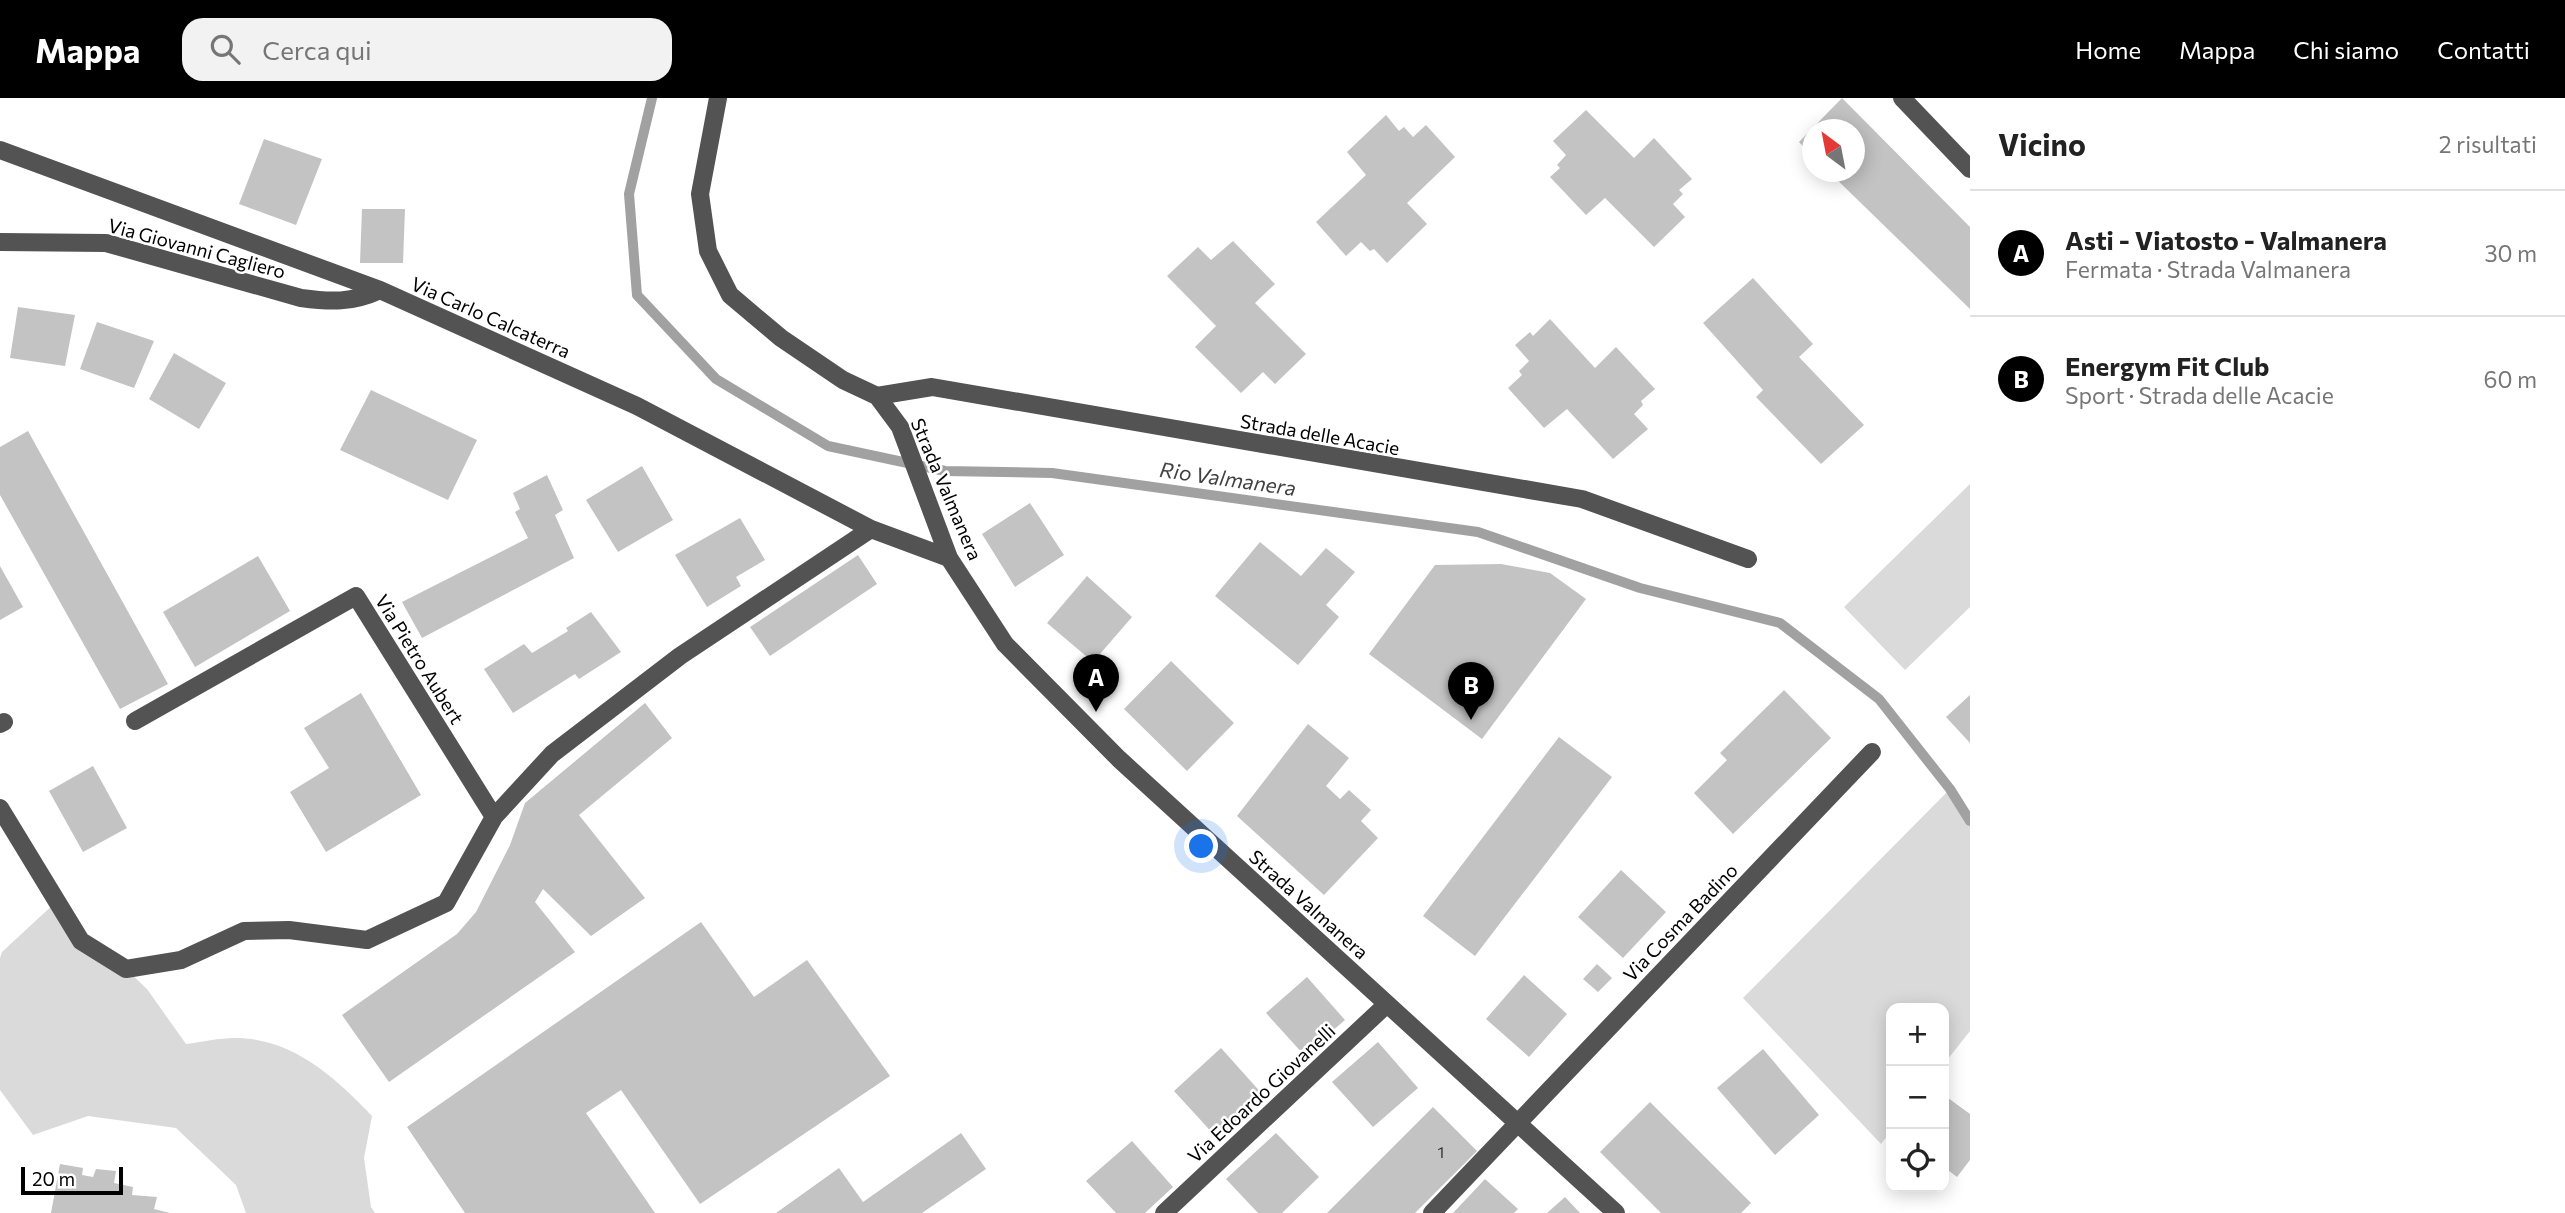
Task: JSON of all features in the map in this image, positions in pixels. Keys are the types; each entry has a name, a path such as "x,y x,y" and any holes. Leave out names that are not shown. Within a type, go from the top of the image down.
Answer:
{"street":[{"name":"Strada Valmanera","path":"718,98 700,194 708,251 730,295 802,352 843,380 877,396 900,427 949,558 1005,644 1119,759 1615,1213"},
{"path":"1902,98 1970,169"},
{"name":"Via Carlo Calcaterra","path":"0,150 380,290 637,406 872,529 949,558"},
{"name":"Via Giovanni Cagliero","path":"0,242 106,243 301,298 334,303 362,298 380,290"},
{"name":"Strada delle Acacie","path":"877,396 932,387 1582,499 1748,559"},
{"path":"0,808 81,941 126,969 181,960 244,931 289,930 367,940 446,903 494,817 552,754 669,664 872,529"},
{"name":"Via Pietro Aubert","path":"135,721 356,596 494,817"},
{"name":"Via Cosma Badino","path":"1432,1213 1872,752"},
{"name":"Via Edoardo Giovanelli","path":"1164,1213 1387,1004"}],"shaded area":[{"path":"1970,484 1970,607 1905,670 1844,607"},
{"path":"1950,789 1970,821 1970,1031 1949,1058 1949,1003 1886,1003 1886,1138 1881,1144 1743,998"},
{"path":"57,901 81,941 126,969 147,989 186,1044 235,1038 275,1045 311,1062 358,1101 372,1116 364,1158 371,1207 375,1213 246,1213 236,1185 176,1128 88,1116 33,1135 0,1090 0,958 2,952"}],"building":[{"path":"1842,98 1863,119 1821,119"},
{"path":"1586,110 1634,158 1654,138 1692,179 1679,190 1683,194 1673,204 1685,217 1654,247 1605,198 1586,215 1550,177 1560,168 1557,165 1566,155 1553,141"},
{"path":"1386,115 1399,131 1404,127 1413,137 1426,125 1455,157 1407,203 1427,224 1387,263 1374,249 1370,251 1361,242 1346,256 1316,222 1366,175 1347,152"},
{"path":"1865,121 1970,227 1970,309 1839,182 1865,182"},
{"path":"264,139 322,159 296,225 239,204"},
{"path":"362,209 405,209 403,263 360,263"},
{"path":"1233,241 1275,284 1255,303 1306,354 1275,384 1263,372 1241,393 1195,347 1216,326 1167,276 1198,247 1211,260"},
{"path":"1753,278 1813,344 1799,357 1864,425 1821,464 1756,397 1763,390 1703,323"},
{"path":"18,307 75,315 65,366 10,358"},
{"path":"1550,319 1595,368 1616,347 1655,389 1641,401 1643,405 1634,414 1648,429 1613,459 1567,409 1544,428 1508,388 1522,375 1519,371 1529,361 1515,345 1530,332 1533,336"},
{"path":"97,322 154,341 134,388 80,369"},
{"path":"174,353 226,383 199,429 149,399"},
{"path":"371,390 477,440 448,500 340,450"},
{"path":"28,431 168,684 120,709 0,495 0,447"},
{"path":"642,466 673,520 618,552 586,500"},
{"path":"547,475 563,510 555,515 574,558 422,638 402,602 528,538 515,512 520,509 513,493"},
{"path":"1030,503 1064,555 1015,587 982,534"},
{"path":"740,518 765,560 736,577 741,586 707,607 675,555"},
{"path":"1260,542 1301,576 1326,548 1355,572 1326,605 1339,617 1298,665 1215,596"},
{"path":"858,555 877,584 770,656 750,627"},
{"path":"258,556 290,611 195,667 163,612"},
{"path":"1501,564 1550,573 1586,599 1482,739 1369,654 1435,565"},
{"path":"0,566 23,607 0,620"},
{"path":"1087,576 1132,617 1093,662 1047,623"},
{"path":"591,612 621,652 579,679 575,674 513,713 484,669 524,644 532,653 568,631 566,628"},
{"path":"1171,661 1234,723 1187,771 1124,709"},
{"path":"1784,690 1831,738 1733,834 1694,793 1727,760 1720,753"},
{"path":"361,693 421,795 326,852 290,792 329,768 304,728"},
{"path":"1970,695 1970,743 1946,717"},
{"path":"645,703 672,738 579,815 645,898 591,936 543,889 535,902 575,952 389,1082 342,1015 457,934 476,912 510,845 525,803"},
{"path":"1308,724 1349,758 1326,786 1340,799 1349,790 1371,810 1361,821 1378,838 1324,895 1237,816"},
{"path":"1559,737 1612,777 1475,956 1423,916"},
{"path":"93,766 127,828 83,852 49,791"},
{"path":"1621,870 1666,912 1623,958 1578,917"},
{"path":"701,922 754,997 807,960 890,1076 700,1204 621,1090 586,1113 655,1213 465,1213 407,1127"},
{"path":"1597,964 1612,978 1598,992 1583,979"},
{"path":"1524,975 1567,1014 1529,1057 1486,1019"},
{"path":"1307,977 1345,1020 1304,1055 1266,1013"},
{"path":"1378,1042 1418,1088 1373,1127 1332,1082"},
{"path":"1221,1048 1264,1096 1217,1138 1174,1091"},
{"path":"1763,1049 1819,1115 1775,1155 1717,1088"},
{"path":"1949,1099 1970,1114 1970,1160 1957,1177 1949,1171"},
{"path":"1650,1102 1751,1203 1741,1213 1661,1213 1600,1152"},
{"path":"1433,1107 1477,1151 1415,1213 1327,1213"},
{"path":"961,1133 986,1169 922,1213 776,1213 839,1168 863,1202"},
{"path":"1276,1133 1319,1177 1282,1213 1258,1213 1226,1179"},
{"path":"1132,1141 1173,1187 1145,1213 1116,1213 1086,1181"},
{"path":"60,1164 83,1168 82,1175 93,1177 96,1169 116,1171 114,1183 133,1187 132,1195 157,1197 154,1209 170,1213 51,1213"},
{"path":"1485,1179 1518,1209 1514,1213 1453,1213"},
{"path":"1565,1197 1580,1213 1547,1213"}],"waterway":[{"name":"Rio Valmanera","path":"652,98 629,194 637,295 716,379 828,446 945,471 1052,473 1478,532 1640,588 1780,623 1879,699 1950,789 1970,821"}],"place":[{"name":"Asti - Viatosto - Valmanera","path":"1096,712"},
{"name":"Energym Fit Club","path":"1471,720"}]}
